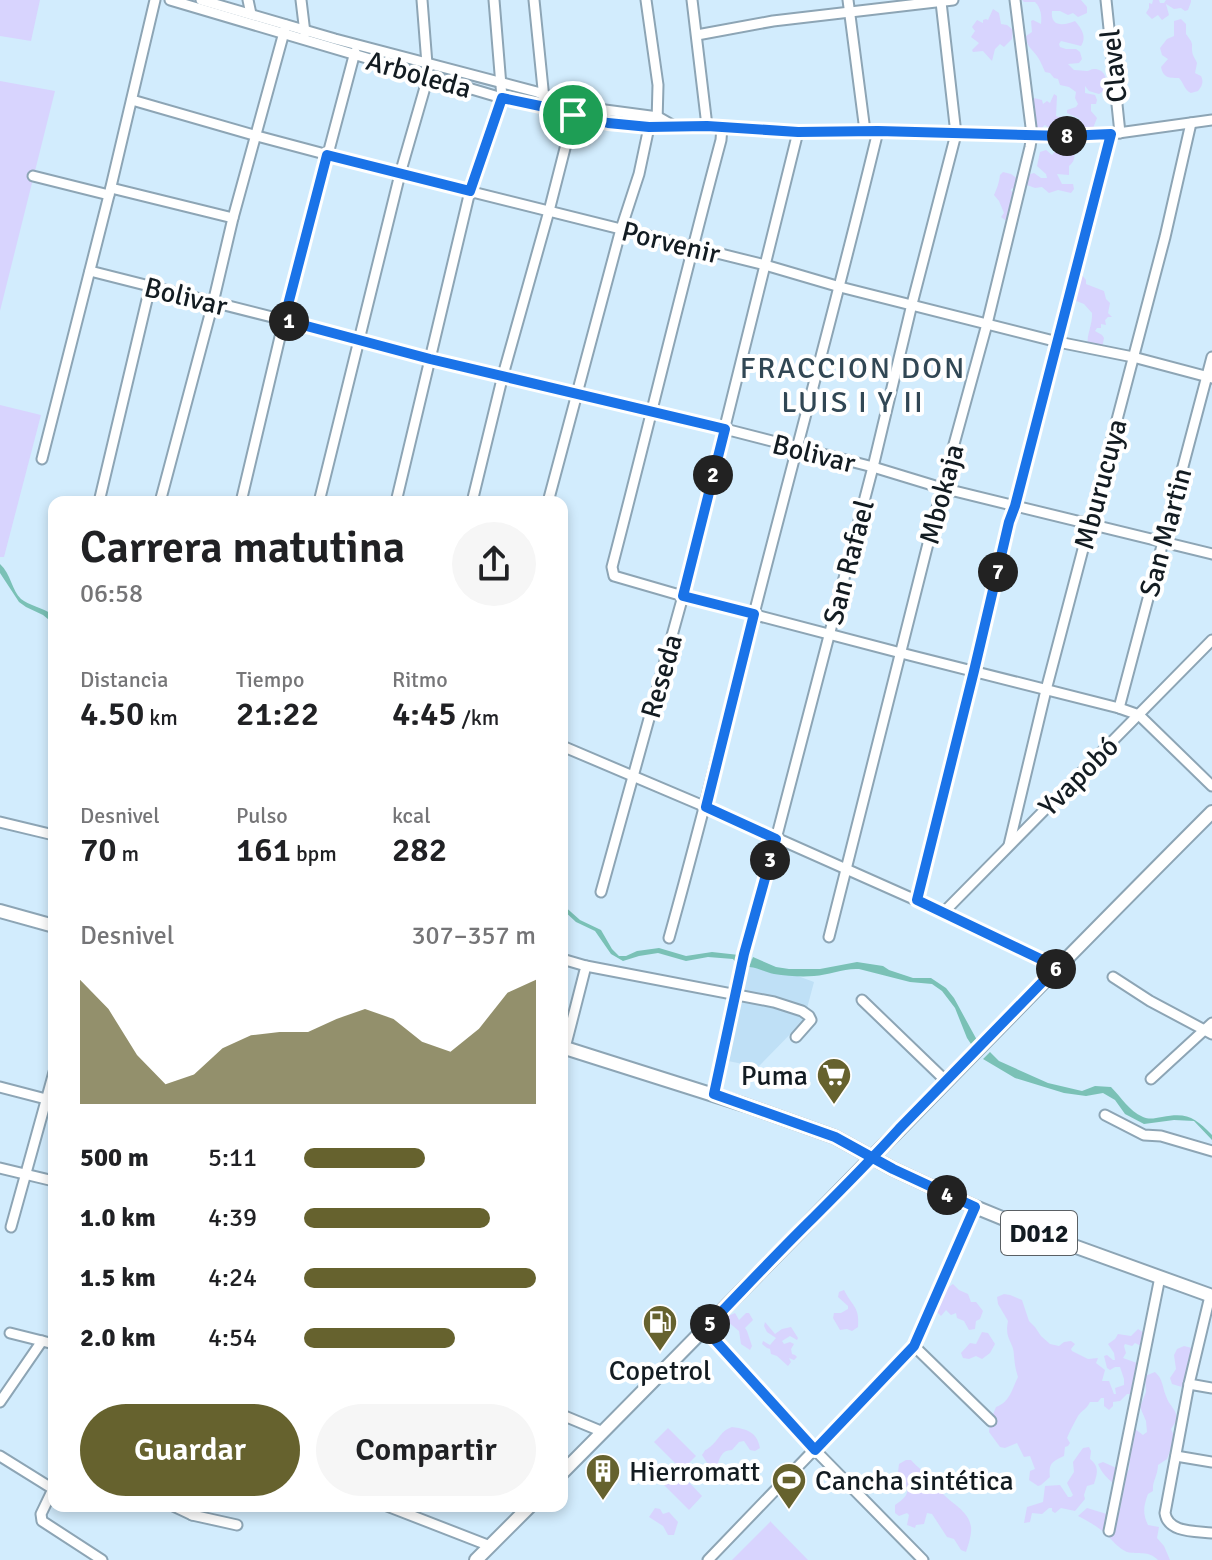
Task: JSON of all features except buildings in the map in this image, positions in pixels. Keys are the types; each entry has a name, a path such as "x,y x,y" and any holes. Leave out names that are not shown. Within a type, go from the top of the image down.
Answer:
{"main road":[{"path":"568,1467 1212,812"},
{"path":"0,911 48,924"},
{"name":"D012","path":"568,1048 714,1094 835,1137 893,1169 975,1207 1211,1296"},
{"path":"476,1560 524,1512"}],"street":[{"path":"42,459 155,0"},
{"name":"Arboleda","path":"170,0 356,50 428,64 544,95 574,110"},
{"name":"Arboleda","path":"201,0 251,14 284,29"},
{"path":"248,0 251,14"},
{"path":"301,0 305,36"},
{"path":"320,496 400,174 428,77 422,0"},
{"path":"397,496 470,191 502,98 494,0"},
{"path":"534,0 545,107"},
{"path":"550,496 621,229 654,124 658,85 646,0"},
{"path":"692,0 707,126"},
{"path":"848,0 865,131"},
{"path":"697,35 773,21 953,0"},
{"name":"Mbokaja","path":"829,937 942,488 987,324 1032,135 1015,0"},
{"name":"Clavel","path":"917,900 1009,522 1116,133 1106,0"},
{"name":"San Rafael","path":"714,1094 743,959 873,467 956,134 941,2"},
{"path":"162,496 284,29"},
{"path":"242,496 284,320 356,50"},
{"name":"Arboleda","path":"356,50 428,77 502,98 654,124 798,132 1065,136 1116,133 1212,120"},
{"name":"Porvenir","path":"132,100 400,174 1058,342 1210,377"},
{"path":"473,496 574,110"},
{"name":"Mburucuya","path":"1009,845 1046,690 1165,237 1191,123"},
{"path":"722,127 612,567 614,576 1139,715 1212,786"},
{"path":"669,938 706,807 878,131"},
{"name":"Reseda","path":"601,892 683,596 798,132"},
{"path":"33,176 233,218"},
{"name":"Bolivar","path":"90,271 1212,554"},
{"path":"100,496 150,287"},
{"name":"San Martin","path":"1119,708 1210,377 1212,357"},
{"name":"Yvapobó","path":"944,912 1212,640"},
{"path":"568,749 944,912 1057,967"},
{"path":"0,822 48,834"},
{"path":"568,961 735,993 802,1011 811,1020 796,1037"},
{"path":"568,1032 586,966"},
{"path":"1113,977 1150,1001 1209,1029 1151,1079"},
{"path":"862,1000 946,1081"},
{"path":"0,1087 46,1099"},
{"path":"11,1227 48,1092"},
{"path":"1105,1115 1144,1135 1161,1136 1212,1151"},
{"path":"0,1168 48,1180"},
{"path":"708,1560 914,1346 975,1207"},
{"path":"1109,1531 1160,1277"},
{"path":"1211,1296 1189,1384 1165,1513 1166,1520 1174,1528 1212,1533"},
{"path":"705,1329 815,1450 923,1560"},
{"path":"10,1333 48,1342"},
{"path":"0,1402 42,1341"},
{"path":"914,1346 991,1421"},
{"path":"1189,1384 1212,1388"},
{"path":"568,1417 603,1432"},
{"path":"0,1456 48,1484"},
{"path":"1176,1456 1212,1462"},
{"path":"48,1500 40,1518 44,1524 102,1560"},
{"path":"200,1512 237,1525"},
{"path":"402,1512 490,1546"}],"shaded area":[{"path":"0,0 40,0 31,41 0,36"},
{"path":"1022,0 1081,0 1087,7 1087,13 1078,17 1060,11 1052,11 1052,16 1059,24 1075,21 1083,33 1081,46 1061,41 1059,44 1060,47 1080,52 1082,59 1079,63 1068,64 1074,70 1098,69 1106,78 1108,88 1099,94 1085,86 1085,93 1095,95 1097,100 1096,104 1091,104 1091,111 1097,118 1093,128 1079,131 1077,125 1080,119 1067,113 1078,104 1076,92 1060,85 1058,79 1045,72 1028,45 1026,36 1032,32 1031,21 1041,24 1041,15 1035,2"},
{"path":"1153,0 1160,3 1166,0 1191,2 1185,11 1166,4 1169,15 1162,20 1158,15 1152,19 1146,13"},
{"path":"993,9 999,13 1001,24 1013,30 1012,39 1004,47 1000,44 995,49 992,61 983,51 973,52 979,43 971,37 977,20 983,23 983,20 988,20"},
{"path":"1181,19 1186,24 1186,34 1192,43 1197,63 1195,73 1202,80 1198,91 1191,93 1179,78 1165,75 1161,67 1168,59 1162,55 1160,48 1174,36 1174,21"},
{"path":"0,81 55,91 0,311"},
{"path":"1054,94 1057,96 1056,116 1070,119 1054,132 1045,125 1039,130 1035,128 1032,113 1034,98 1042,100 1043,104 1047,101 1050,103"},
{"path":"1068,145 1074,155 1069,175 1057,174 1062,184 1073,184 1071,193 1058,190 1049,193 1042,187 1027,185 1024,176 1034,173 1047,178 1037,166 1040,152 1046,150 1052,155 1059,147"},
{"path":"1003,172 1018,179 1016,187 1011,189 1017,194 1011,203 1014,208 1009,219 1005,220 1001,217 1004,213 994,195"},
{"path":"1081,274 1086,284 1104,291 1110,303 1108,313 1112,317 1108,317 1106,325 1101,324 1101,328 1095,331 1104,338 1102,348 1088,345 1092,313 1084,304 1074,300"},
{"path":"0,405 41,415 4,557 0,557"},
{"path":"0,564 21,599 48,612 48,619 19,602 0,573"},
{"path":"568,909 580,920 601,930 619,956 659,948 686,956 712,952 739,955 737,964 733,959 708,957 686,961 658,953 623,961 611,954 595,931 568,915"},
{"path":"753,957 789,969 820,969 857,962 883,966 913,978 931,978 954,998 978,1042 973,1047 955,1008 932,984 910,982 859,969 814,976 774,974 749,967"},
{"path":"749,958 814,982 806,1012 808,1016 758,1067 723,1060"},
{"path":"990,1052 999,1061 1048,1083 1082,1091 1095,1086 1111,1087 1129,1107 1146,1118 1178,1115 1190,1118 1201,1124 1212,1135 1212,1140 1194,1121 1144,1124 1125,1114 1115,1100 1103,1093 1086,1096 1064,1093 1015,1078 983,1059"},
{"path":"953,1284 968,1294 971,1302 976,1302 983,1311 975,1329 969,1330 956,1313 951,1315 946,1310 941,1316 937,1312 943,1291"},
{"path":"844,1290 858,1315 858,1327 852,1331 840,1330 833,1318 834,1313 848,1309 838,1297 839,1292"},
{"path":"1004,1294 1022,1300 1029,1321 1050,1344 1059,1346 1071,1341 1075,1344 1072,1351 1088,1359 1098,1358 1096,1363 1105,1370 1102,1381 1109,1381 1114,1394 1115,1388 1124,1385 1124,1379 1120,1367 1107,1368 1104,1356 1115,1360 1108,1344 1118,1334 1131,1336 1138,1329 1154,1342 1151,1345 1125,1344 1123,1358 1137,1363 1138,1367 1133,1391 1120,1401 1113,1402 1109,1410 1104,1406 1104,1398 1090,1402 1078,1416 1067,1438 1070,1443 1065,1447 1064,1456 1052,1463 1050,1477 1038,1486 1029,1480 1030,1471 1035,1469 1030,1456 1024,1457 1017,1443 1000,1447 989,1432 996,1407 1008,1398 1018,1377 1007,1332 1008,1321 998,1304 997,1297"},
{"path":"735,1313 739,1320 749,1313 753,1320 745,1328 752,1346 750,1350 741,1344 739,1331 727,1321 728,1316"},
{"path":"765,1322 775,1334 791,1327 798,1338 790,1336 782,1341 784,1344 794,1344 792,1354 797,1357 794,1360 789,1358 791,1362 788,1366 762,1344 763,1341 770,1345 776,1338 767,1332"},
{"path":"982,1332 988,1333 995,1344 990,1353 982,1359 976,1356 963,1358 961,1353 970,1343 976,1344"},
{"path":"1184,1346 1194,1351 1189,1377 1182,1387 1172,1384 1170,1378 1176,1369 1174,1355 1177,1349"},
{"path":"1155,1372 1177,1420 1171,1429 1175,1438 1167,1459 1158,1465 1153,1491 1148,1494 1144,1513 1148,1525 1159,1527 1157,1538 1170,1560 1124,1551 1100,1529 1078,1516 1087,1508 1110,1515 1119,1512 1119,1490 1098,1464 1103,1462 1127,1473 1131,1433 1135,1429 1143,1435 1147,1432 1140,1407 1146,1392 1145,1376"},
{"path":"732,1427 750,1432 760,1448 750,1450 744,1441 739,1442 732,1450 722,1454 716,1470 711,1469 702,1455 722,1433"},
{"path":"668,1428 696,1456 682,1470 654,1442"},
{"path":"1089,1447 1096,1477 1094,1484 1087,1486 1085,1499 1075,1511 1061,1508 1055,1513 1049,1508 1042,1514 1032,1513 1030,1522 1024,1523 1027,1507 1043,1502 1045,1486 1060,1485 1068,1497 1073,1495 1067,1483 1074,1472 1073,1462 1083,1448"},
{"path":"911,1460 931,1477 942,1493 967,1516 971,1530 966,1552 954,1539 947,1537 932,1514 927,1513 924,1524 915,1528 907,1525 907,1513 899,1516 895,1513 895,1505 907,1493 898,1472 899,1464"},
{"path":"678,1471 702,1496 689,1510 664,1485"},
{"path":"655,1508 663,1514 669,1512 678,1522 674,1535 668,1535 663,1526 649,1517"},
{"path":"770,1522 808,1560 732,1560"}],"place":[{"name":"Puma","path":"834,1106"},
{"name":"Copetrol","path":"660,1353"},
{"name":"Hierromatt","path":"603,1502"},
{"name":"Cancha sintética","path":"789,1511"}],"district":[{"name":"FRACCION DON LUIS I Y II","path":"853,385"}],"route":[{"path":"573,115 502,98 470,191 327,155 284,320 430,359 725,429 683,596 754,614 706,807 776,839 744,954 714,1094 835,1137 872,1157 893,1169 975,1207 914,1346 815,1450 705,1329 819,1212 872,1157 887,1141 1057,967 917,900 1009,522 1111,134 798,132 707,126 649,127 608,123 573,115"}]}
